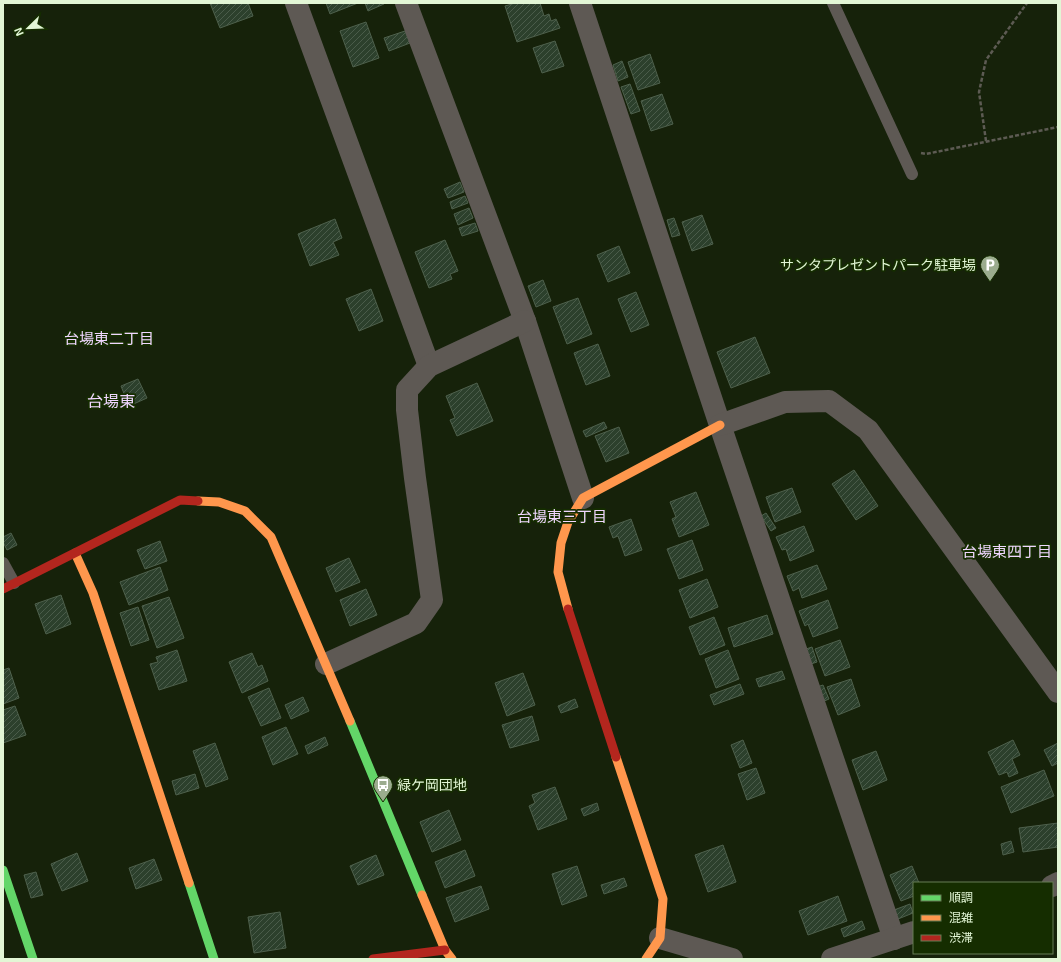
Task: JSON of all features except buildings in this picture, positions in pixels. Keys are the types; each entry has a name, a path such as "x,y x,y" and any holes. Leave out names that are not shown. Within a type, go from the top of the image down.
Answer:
{"street":[{"path":"296,3 429,366"},
{"path":"406,3 525,321 583,498"},
{"path":"580,3 720,425 904,935 832,959"},
{"path":"326,664 416,623 432,600 414,478 407,410 408,390 429,366 525,321"},
{"path":"646,959 660,938 662,898 566,604 558,572 561,543 568,522 583,498 720,425 785,402 829,401 868,430 1058,692"},
{"path":"3,589 180,500 219,502 245,511 271,537 326,664 445,950 452,959"},
{"path":"75,553 93,593 214,959"},
{"path":"3,870 33,959"},
{"path":"660,938 732,959"},
{"path":"372,959 445,950"}],"lane":[{"path":"833,3 912,174"},
{"path":"3,563 14,583"}],"path":[{"path":"986,141 979,92 986,60 1027,3"},
{"path":"901,150 926,154 1058,127"}],"traffic: fast":[{"path":"350,721 422,895"},
{"path":"3,870 33,959"},
{"path":"189,883 214,959"}],"traffic: slow":[{"path":"568,609 558,572 561,543 568,522 583,498 720,425"},
{"path":"198,501 219,502 245,511 271,537 350,721"},
{"path":"75,553 93,593 189,883"},
{"path":"616,757 663,899 660,938 646,959"},
{"path":"422,895 445,950 452,959"}],"traffic: jam":[{"path":"3,589 180,500 198,501"},
{"path":"568,609 616,757"},
{"path":"373,959 445,950"}],"place":[{"name":"サンタプレゼントパーク駐車場","path":"990,282"},
{"name":"緑ケ岡団地","path":"383,802"}],"district":[{"name":"台場東二丁目","path":"109,339"},
{"name":"台場東","path":"111,401"},
{"name":"台場東三丁目","path":"562,517"},
{"name":"台場東四丁目","path":"1007,552"}]}
